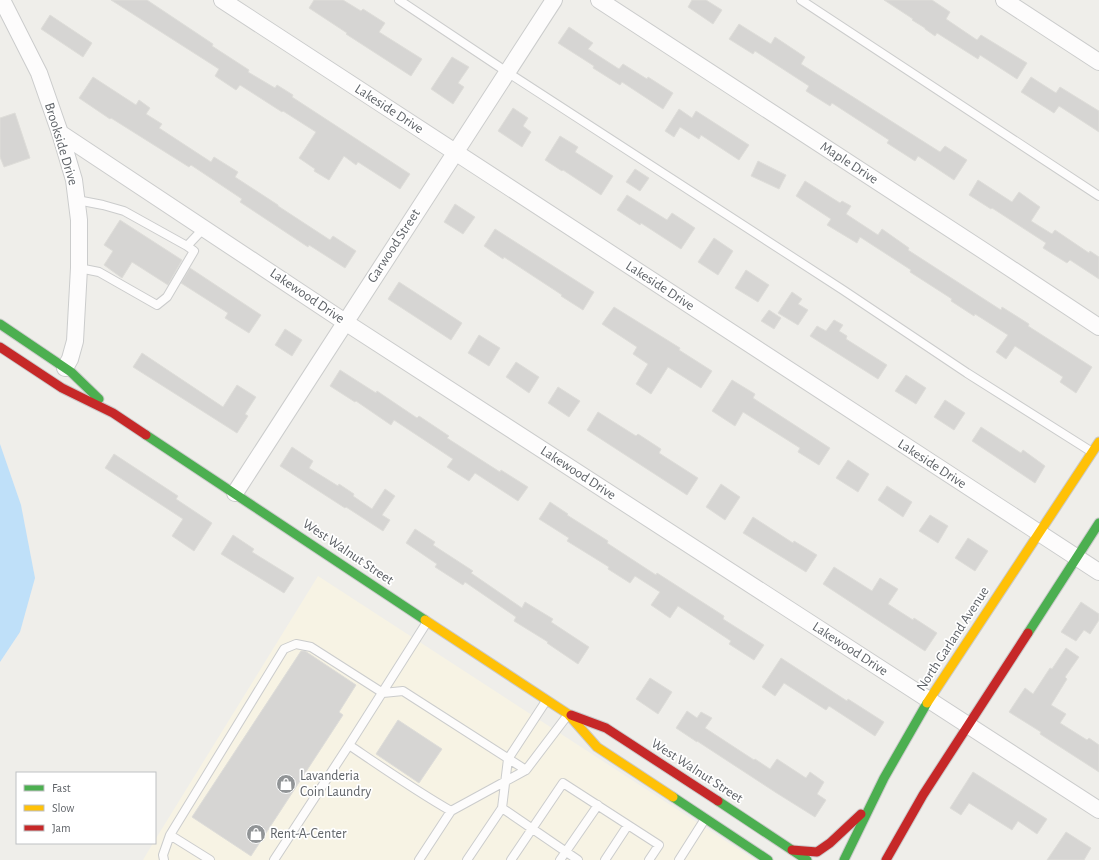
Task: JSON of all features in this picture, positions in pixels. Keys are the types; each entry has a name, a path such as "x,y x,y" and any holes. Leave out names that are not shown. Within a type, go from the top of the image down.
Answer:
{"main road":[{"name":"West Walnut Street","path":"0,324 71,372 113,412"},
{"name":"West Walnut Street","path":"0,347 62,388 113,412 546,700 568,714 606,728 807,860"},
{"name":"North Garland Avenue","path":"844,860 884,778 929,700 1099,442"},
{"path":"886,860 923,796 1099,523"},
{"name":"West Walnut Street","path":"568,714 597,747 768,860"},
{"path":"792,850 817,852 830,843 871,804"}],"street":[{"name":"Brookside Drive","path":"2,0 39,73 60,133 74,180 79,220 79,268 75,341 70,359 65,368"},
{"name":"Lakeside Drive","path":"222,0 1099,572"},
{"name":"Garwood Street","path":"235,493 554,0"},
{"name":"Maple Drive","path":"599,0 1099,327"},
{"path":"1004,0 1099,62"},
{"name":"Lakewood Drive","path":"60,133 345,322 1099,810"}],"lane":[{"path":"399,0 967,373 1092,452"},
{"path":"801,0 1099,196"},
{"path":"77,200 124,211 194,251 167,297 157,305 99,272 79,268"},
{"path":"187,246 204,228"},
{"path":"274,860 427,621"},
{"path":"164,860 163,855 170,835 284,649 296,644 311,647 382,693 403,691 526,770"},
{"path":"467,860 502,808 508,759 546,700"},
{"path":"418,860 451,811 526,770 568,714"},
{"path":"349,745 422,794 451,811"},
{"path":"511,860 564,782 659,845 649,860"},
{"path":"560,860 598,805"},
{"path":"502,808 578,860"},
{"path":"679,860 706,819"},
{"path":"605,860 628,825"},
{"path":"170,835 210,860"}],"shaded area":[{"path":"318,576 755,860 143,860 152,844 156,844 156,838"}],"water":[{"path":"0,444 21,505 35,578 20,632 0,662"}],"building":[{"path":"111,0 147,0 213,44 212,46 249,70 248,72 275,88 277,85 293,95 292,97 410,174 400,189 358,162 356,165 344,156 329,180 314,171 315,169 299,158 316,132 240,85 236,90 215,76 219,69"},
{"path":"314,0 343,0 361,11 363,9 385,23 379,32 422,59 411,76 309,8"},
{"path":"692,0 706,0 722,10 713,24 688,7"},
{"path":"884,0 932,0 950,12 946,19 977,40 981,35 1027,63 1017,79 980,55 978,59 937,33 935,36 912,20 913,19"},
{"path":"50,15 92,43 83,57 41,29"},
{"path":"739,24 771,44 775,37 805,57 801,64 940,152 945,146 967,160 954,180 918,156 915,161 887,143 889,140 832,103 830,106 806,91 809,86 755,51 753,54 729,39"},
{"path":"569,27 593,43 588,49 619,69 623,64 647,79 648,77 673,93 663,109 622,82 620,85 558,43"},
{"path":"452,57 469,67 458,83 464,87 453,104 431,89"},
{"path":"93,77 136,105 139,100 150,108 146,114 162,124 159,128 211,162 214,157 238,172 235,177 278,206 330,240 333,236 356,251 345,268 309,245 308,247 240,202 242,199 191,165 189,167 111,118 110,119 79,98"},
{"path":"1031,77 1056,93 1060,87 1099,111 1099,132 1059,106 1054,113 1021,92"},
{"path":"513,108 528,118 523,126 531,132 522,147 498,131"},
{"path":"679,109 692,118 696,111 749,145 739,160 701,135 699,139 680,127 674,137 665,131"},
{"path":"15,113 30,158 4,167 0,157 0,118"},
{"path":"560,136 578,147 575,152 613,176 601,195 545,160"},
{"path":"758,161 786,175 779,189 751,176"},
{"path":"635,169 649,178 640,191 626,182"},
{"path":"978,180 1012,202 1019,192 1040,207 1031,221 1052,234 1055,230 1089,253 1090,251 1099,257 1099,279 1070,260 1067,263 1043,248 1046,243 969,195"},
{"path":"805,181 840,203 842,201 851,206 846,214 878,235 882,229 909,248 908,250 1001,310 1002,307 1029,324 1028,326 1092,367 1076,393 1060,382 1063,377 1015,346 1006,359 996,352 1008,335 951,301 952,299 910,272 911,270 860,237 857,243 827,225 831,219 796,196"},
{"path":"627,195 667,220 672,213 695,228 681,249 641,223 640,225 617,210"},
{"path":"455,204 475,217 463,234 444,222"},
{"path":"120,220 182,260 168,285 132,262 122,278 104,265 113,251 104,245"},
{"path":"495,229 594,292 583,310 504,257 503,259 484,246"},
{"path":"714,238 733,251 718,275 698,262"},
{"path":"190,268 261,315 249,333 225,318 228,313 181,283"},
{"path":"746,270 769,285 758,302 735,288"},
{"path":"399,282 462,323 451,340 388,299"},
{"path":"792,292 802,299 798,304 808,310 798,325 778,313"},
{"path":"614,307 680,348 679,350 712,371 701,388 668,367 651,394 636,384 648,364 633,354 637,347 602,324"},
{"path":"769,310 781,318 774,329 761,321"},
{"path":"834,320 843,325 839,331 847,336 846,339 887,365 878,379 810,336 817,326 826,331"},
{"path":"285,329 302,340 292,356 275,345"},
{"path":"479,335 500,348 489,366 468,353"},
{"path":"142,353 223,407 237,385 256,397 245,414 248,416 237,433 133,367"},
{"path":"516,362 539,377 529,393 506,377"},
{"path":"340,370 376,393 377,391 417,418 419,416 449,436 447,438 500,472 501,470 528,487 518,501 475,473 469,481 447,467 453,459 394,420 391,425 356,401 355,402 330,386"},
{"path":"906,375 926,388 916,404 895,391"},
{"path":"732,380 755,394 753,398 830,448 819,465 798,452 800,448 743,412 735,426 712,411"},
{"path":"558,387 580,401 569,417 548,403"},
{"path":"945,400 965,413 954,430 934,417"},
{"path":"598,412 636,436 638,434 661,449 659,453 698,478 687,495 587,430"},
{"path":"981,427 1021,453 1023,450 1045,466 1035,483 972,441"},
{"path":"292,447 313,461 309,468 338,486 339,484 372,509 385,489 395,496 382,515 390,520 383,531 280,466"},
{"path":"114,454 178,496 176,499 212,523 194,551 172,536 183,519 105,468"},
{"path":"848,460 869,474 858,492 836,478"},
{"path":"721,484 740,497 725,520 706,507"},
{"path":"887,486 912,502 903,517 878,500"},
{"path":"550,502 568,514 567,515 608,541 607,543 656,575 657,573 724,616 723,619 764,645 754,660 729,644 731,641 678,606 670,618 651,605 660,592 635,576 630,583 608,569 609,567 567,541 569,538 539,519"},
{"path":"930,515 948,526 938,543 919,531"},
{"path":"753,517 793,543 794,541 817,555 806,572 743,533"},
{"path":"415,529 435,542 433,545 473,571 471,573 522,608 525,602 553,619 551,622 589,647 578,664 547,643 548,642 514,621 516,617 465,582 463,585 435,567 437,564 406,543"},
{"path":"233,535 254,549 252,552 294,578 284,593 221,554"},
{"path":"968,538 988,551 975,571 955,558"},
{"path":"834,567 872,591 880,578 898,589 888,604 937,633 925,651 823,584"},
{"path":"1081,602 1099,614 1099,620 1090,634 1084,630 1076,641 1061,632"},
{"path":"1066,648 1079,657 1065,677 1067,679 1051,705 1066,714 1060,723 1087,740 1089,738 1099,745 1099,772 1009,712 1025,688 1033,694 1050,668 1052,669"},
{"path":"301,651 305,651 356,685 339,712 343,715 251,856 192,817"},
{"path":"781,658 847,701 848,699 884,722 875,736 829,706 826,710 784,683 775,696 762,687"},
{"path":"650,678 672,692 658,714 636,699"},
{"path":"687,711 697,718 701,712 712,718 705,728 770,769 777,759 806,778 810,772 824,782 817,794 826,800 815,817 676,728"},
{"path":"398,720 442,749 419,783 376,754"},
{"path":"973,772 1047,819 1037,834 1018,821 1012,830 969,803 961,815 950,808"},
{"path":"1066,832 1091,848 1084,860 1047,860"}],"traffic: fast":[{"path":"0,324 71,372 99,399"},
{"path":"146,435 425,620"},
{"path":"1028,633 1099,523"},
{"path":"844,860 884,778 927,703"},
{"path":"673,797 768,860"},
{"path":"718,801 807,860"}],"traffic: slow":[{"path":"927,703 1099,442"},
{"path":"425,620 568,714 597,747 673,797"}],"traffic: jam":[{"path":"0,347 62,388 113,413 146,435"},
{"path":"886,860 923,795 1028,633"},
{"path":"571,715 606,728 718,801"},
{"path":"792,850 817,852 830,843 861,814"}],"place":[{"name":"Lavanderia Coin Laundry","path":"286,784"},
{"name":"Rent-A-Center","path":"256,834"}]}
